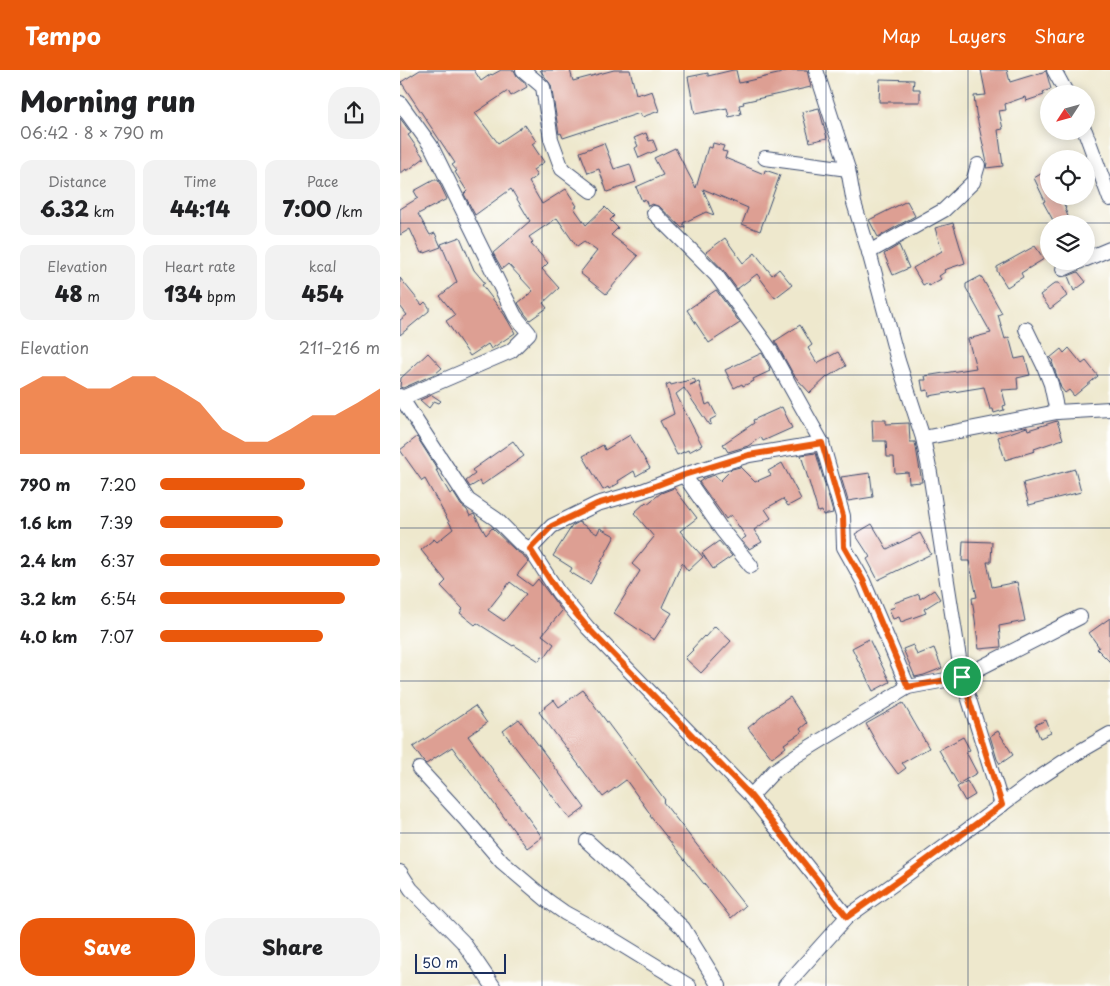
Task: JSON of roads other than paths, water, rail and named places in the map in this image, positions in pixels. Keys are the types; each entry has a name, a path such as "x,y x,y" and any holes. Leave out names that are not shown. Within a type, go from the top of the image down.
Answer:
{"street":[{"path":"523,70 543,88 551,139 562,169 591,191"},
{"path":"816,70 848,169 854,204 898,361 923,438 932,483 962,677 1002,805"},
{"path":"1054,70 1062,85"},
{"path":"400,103 432,146 515,316 529,333 512,351 401,397 468,500 496,519 521,544 530,549 558,592 588,628 751,796 847,917"},
{"path":"1088,140 1110,199"},
{"path":"765,158 848,169"},
{"path":"869,252 944,210 973,182 978,165"},
{"path":"654,213 716,275 769,348 822,443 843,516 844,547 863,580 908,687"},
{"path":"1095,255 1110,249"},
{"path":"1026,329 1051,384 1057,412"},
{"path":"923,438 1057,412 1110,409"},
{"path":"530,549 552,526 597,504 749,455 822,443"},
{"path":"684,475 722,530 751,566"},
{"path":"751,796 774,771 797,755 908,687 962,677 1080,617"},
{"path":"785,986 847,917 1002,805 1077,753 1110,734"},
{"path":"418,769 502,862 548,900 689,986"},
{"path":"587,841 683,928 719,986"},
{"path":"400,872 411,888 463,942 493,986"}]}
